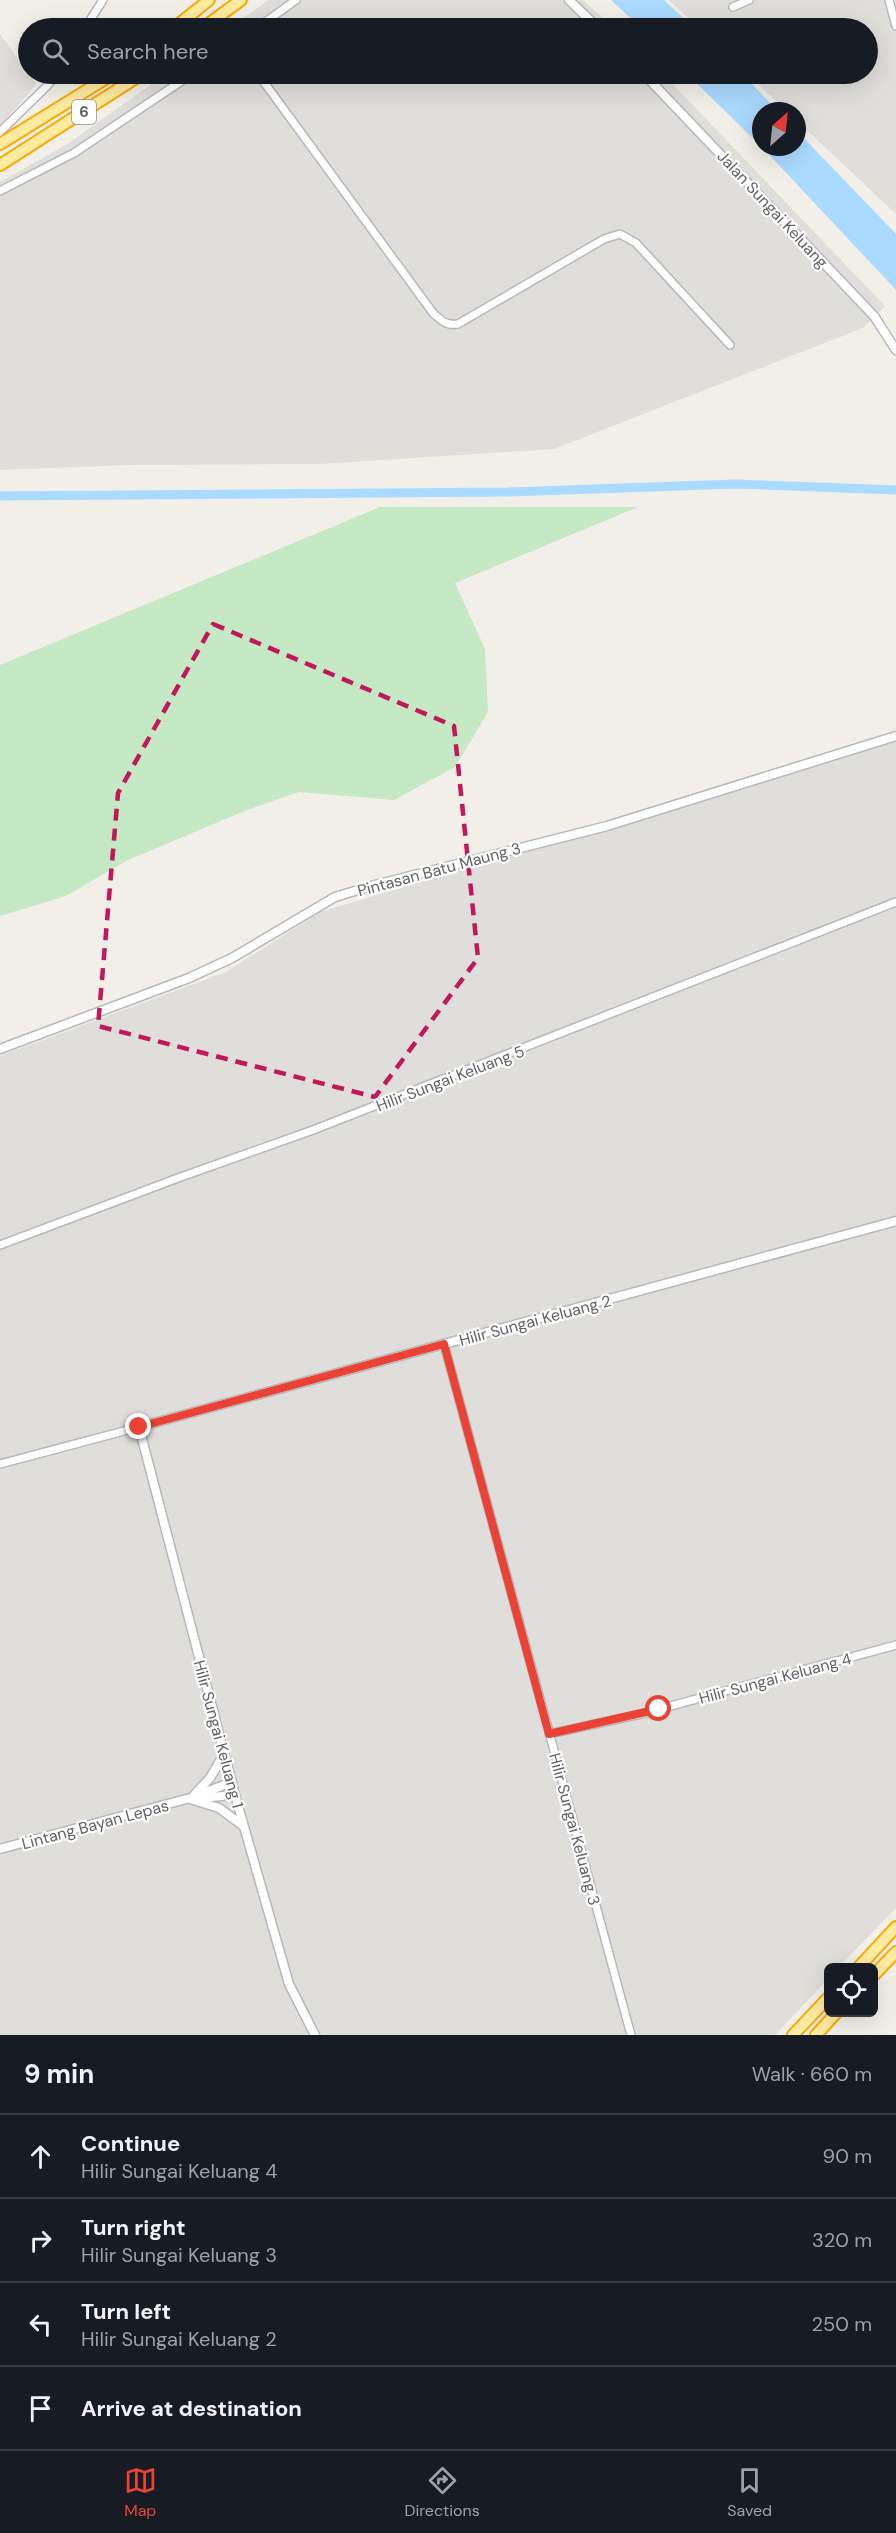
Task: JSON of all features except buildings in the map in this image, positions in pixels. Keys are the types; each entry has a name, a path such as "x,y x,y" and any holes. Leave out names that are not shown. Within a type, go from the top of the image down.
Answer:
{"highway":[{"path":"186,18 209,0"},
{"path":"217,18 241,0"},
{"name":"6","path":"0,144 97,84"},
{"name":"6","path":"0,165 126,84"},
{"path":"862,1963 896,1927"},
{"path":"872,1963 896,1936"},
{"path":"878,1970 896,1952"},
{"path":"878,1979 896,1961"},
{"path":"793,2035 824,2002"},
{"path":"801,2035 824,2011"},
{"path":"816,2035 833,2017"},
{"path":"826,2035 843,2017"}],"street":[{"path":"91,18 103,0"},
{"path":"271,18 296,0"},
{"path":"569,0 588,18"},
{"path":"733,7 749,0"},
{"path":"889,0 896,26"},
{"path":"0,132 49,84"},
{"path":"0,191 74,153 177,84"},
{"path":"265,84 441,321 450,326 458,324 604,239 620,234 636,243 730,345"},
{"name":"Jalan Sungai Keluang","path":"654,84 874,316 896,350"},
{"name":"Pintasan Batu Maung 3","path":"0,1049 210,968 232,958 335,897 607,826 896,736"},
{"name":"Hilir Sungai Keluang 5","path":"0,1245 178,1178 313,1131 896,902"},
{"name":"Hilir Sungai Keluang 2","path":"0,1464 896,1221"},
{"name":"Hilir Sungai Keluang 3","path":"444,1344 631,2035"},
{"name":"Hilir Sungai Keluang 1","path":"139,1427 235,1795 289,1984 315,2035"},
{"name":"Hilir Sungai Keluang 4","path":"549,1734 640,1714 896,1645"},
{"path":"224,1754 210,1778 190,1798 219,1808 244,1827"},
{"name":"Lintang Bayan Lepas","path":"0,1849 190,1798 232,1782"},
{"name":"Lintang Bayan Lepas","path":"190,1798 235,1795"}],"highlighted area":[{"path":"213,624 454,726 478,958 375,1097 98,1026 118,793"}],"shaded area":[{"path":"269,0 583,0 603,18 243,18"},
{"path":"669,0 896,0 896,214 806,129 806,102 777,102 758,84 878,84 878,18 688,18"},
{"path":"0,34 18,59 18,84 36,84 0,127"},
{"path":"152,84 673,84 885,306 863,328 554,449 320,464 130,465 0,470 0,182 66,145"},
{"path":"896,740 896,1908 843,1963 824,1963 824,1983 775,2035 0,2035 0,1056 226,972 320,912"}],"green space":[{"path":"380,507 638,507 455,583 485,649 488,712 455,767 394,800 299,792 247,810 128,860 66,896 0,916 0,665"}],"water":[{"path":"611,0 664,0 683,18 630,18"},
{"path":"697,84 752,84 769,102 752,102 752,137"},
{"path":"806,140 896,234 896,290 770,156 806,156"}],"waterway":[{"path":"0,496 508,492 736,484 896,490"}],"route":[{"path":"139,1427 444,1344 549,1734 659,1709"}]}
